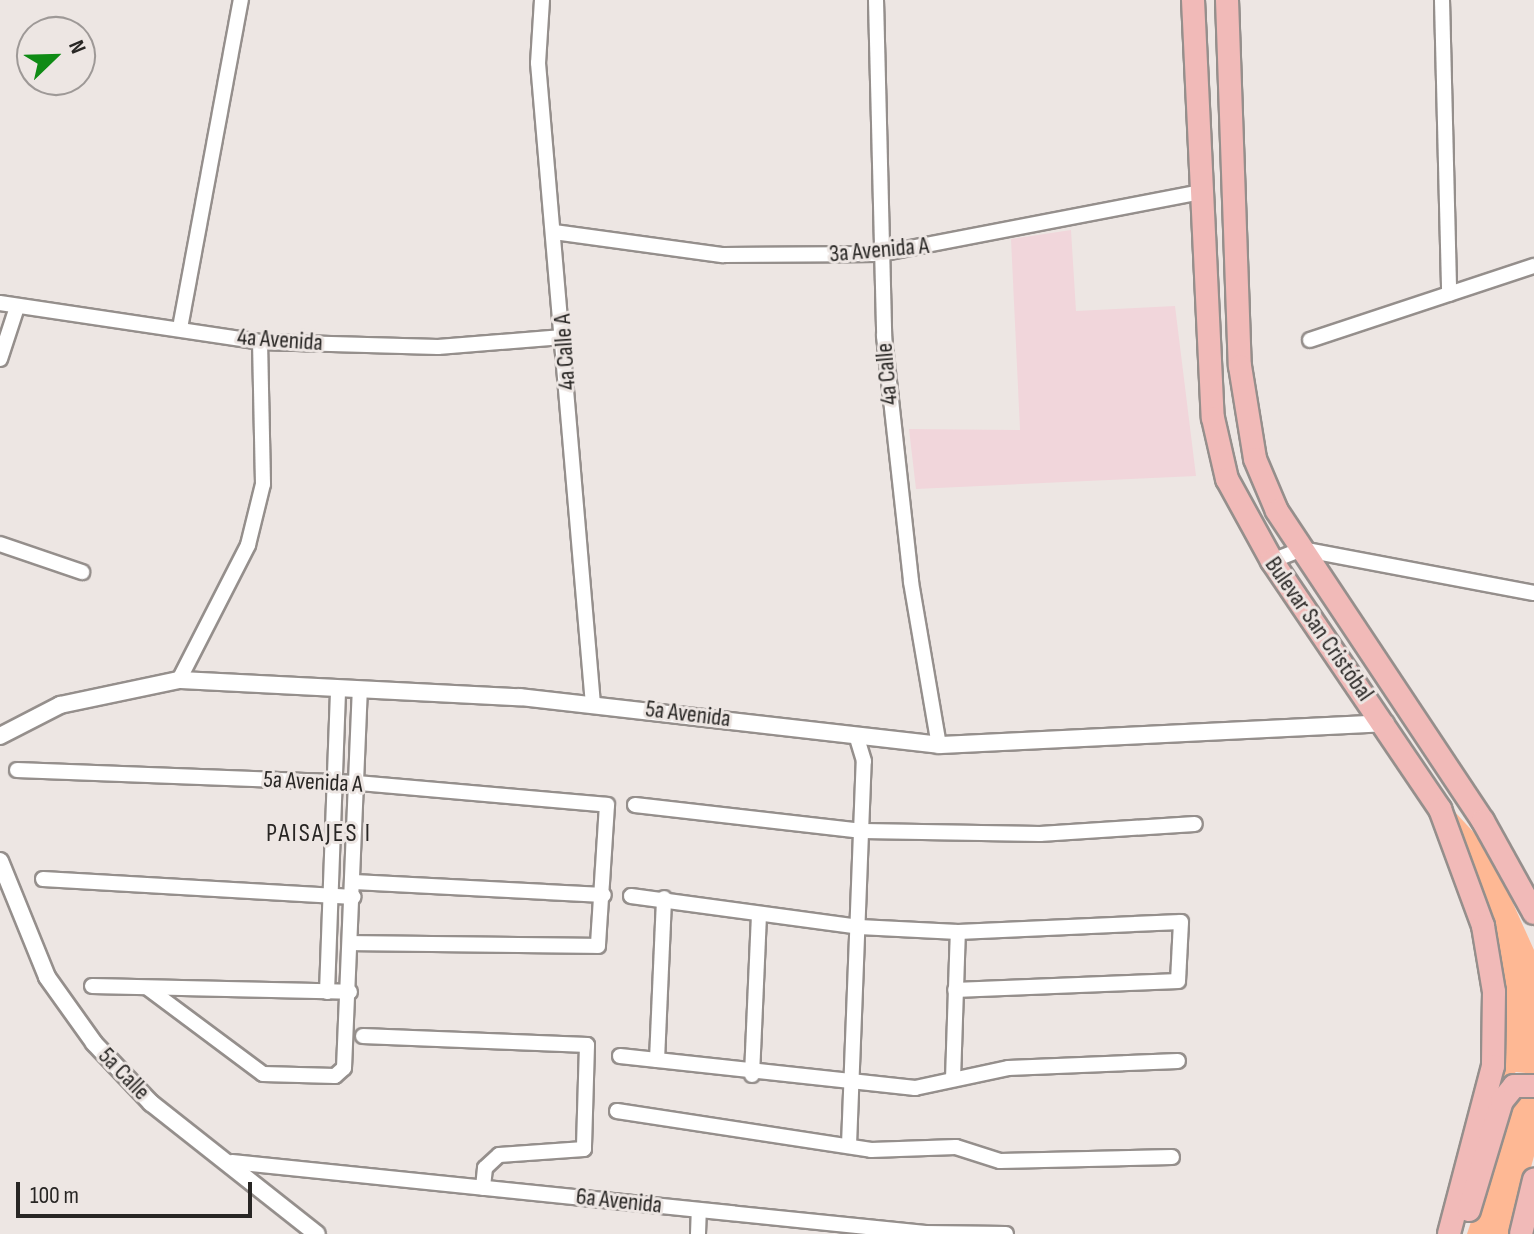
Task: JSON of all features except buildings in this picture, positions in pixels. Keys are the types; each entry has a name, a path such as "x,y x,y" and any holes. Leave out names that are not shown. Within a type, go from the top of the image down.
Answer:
{"main road":[{"name":"Bulevar San Cristóbal","path":"1193,0 1213,418 1227,479 1272,561 1385,723 1463,861 1494,992 1493,1066 1449,1234"},
{"name":"Bulevar San Cristóbal","path":"1227,0 1244,415 1277,511 1483,821 1534,913"},
{"path":"1385,723 1405,727 1449,792 1483,821"},
{"path":"1462,1234 1502,1101 1514,1086 1534,1086"},
{"path":"1521,1234 1534,1180"},
{"path":"1531,1234 1534,1225"}],"street":[{"path":"180,328 241,0"},
{"name":"4a Calle A","path":"542,0 538,63 593,704"},
{"name":"4a Calle","path":"876,0 879,254 900,500 939,745"},
{"path":"1442,0 1449,294"},
{"name":"3a Avenida A","path":"554,232 723,255 879,254 1200,192"},
{"path":"1310,340 1534,266"},
{"name":"4a Avenida","path":"0,303 260,342 438,347 563,337"},
{"path":"0,359 17,307"},
{"path":"179,680 248,545 263,484 260,342"},
{"path":"0,544 82,572"},
{"path":"1272,561 1301,549 1534,593"},
{"name":"5a Avenida","path":"0,736 73,701 179,680 593,704 857,738 939,745 1385,723"},
{"path":"327,992 338,688"},
{"path":"149,989 263,1074 335,1076 344,1068 350,992 360,689"},
{"path":"849,1145 863,831 864,761 857,738"},
{"name":"5a Avenida A","path":"17,770 358,783 607,805 604,895"},
{"path":"635,805 863,831 1040,834 1195,824"},
{"name":"5a Calle","path":"0,861 25,935 72,1016 151,1103 232,1162 317,1234"},
{"path":"43,879 331,895 354,889 604,895 598,946 352,943"},
{"path":"631,896 664,898 859,927 958,932 1181,922 1178,981 955,990"},
{"path":"657,1060 664,898"},
{"path":"752,1075 759,914"},
{"path":"953,1079 958,932"},
{"path":"92,986 350,992"},
{"path":"363,1036 587,1045 584,1149 499,1155 485,1168 483,1188"},
{"path":"620,1056 853,1087 915,1088 1008,1068 1178,1061"},
{"path":"617,1111 849,1145 956,1147 1000,1161 1172,1157"},
{"name":"6a Avenida","path":"232,1162 925,1233 1006,1234"},
{"path":"698,1234 699,1210"}],"shaded area":[{"path":"1071,230 1076,311 1175,306 1196,476 916,489 909,429 1020,430 1011,239"},
{"path":"1455,812 1488,848 1534,950 1534,1074 1516,1072 1496,1087 1501,1044"},
{"path":"1512,1096 1534,1097 1534,1156 1513,1234 1467,1234"}],"district":[{"name":"PAISAJES I","path":"319,834"}]}
